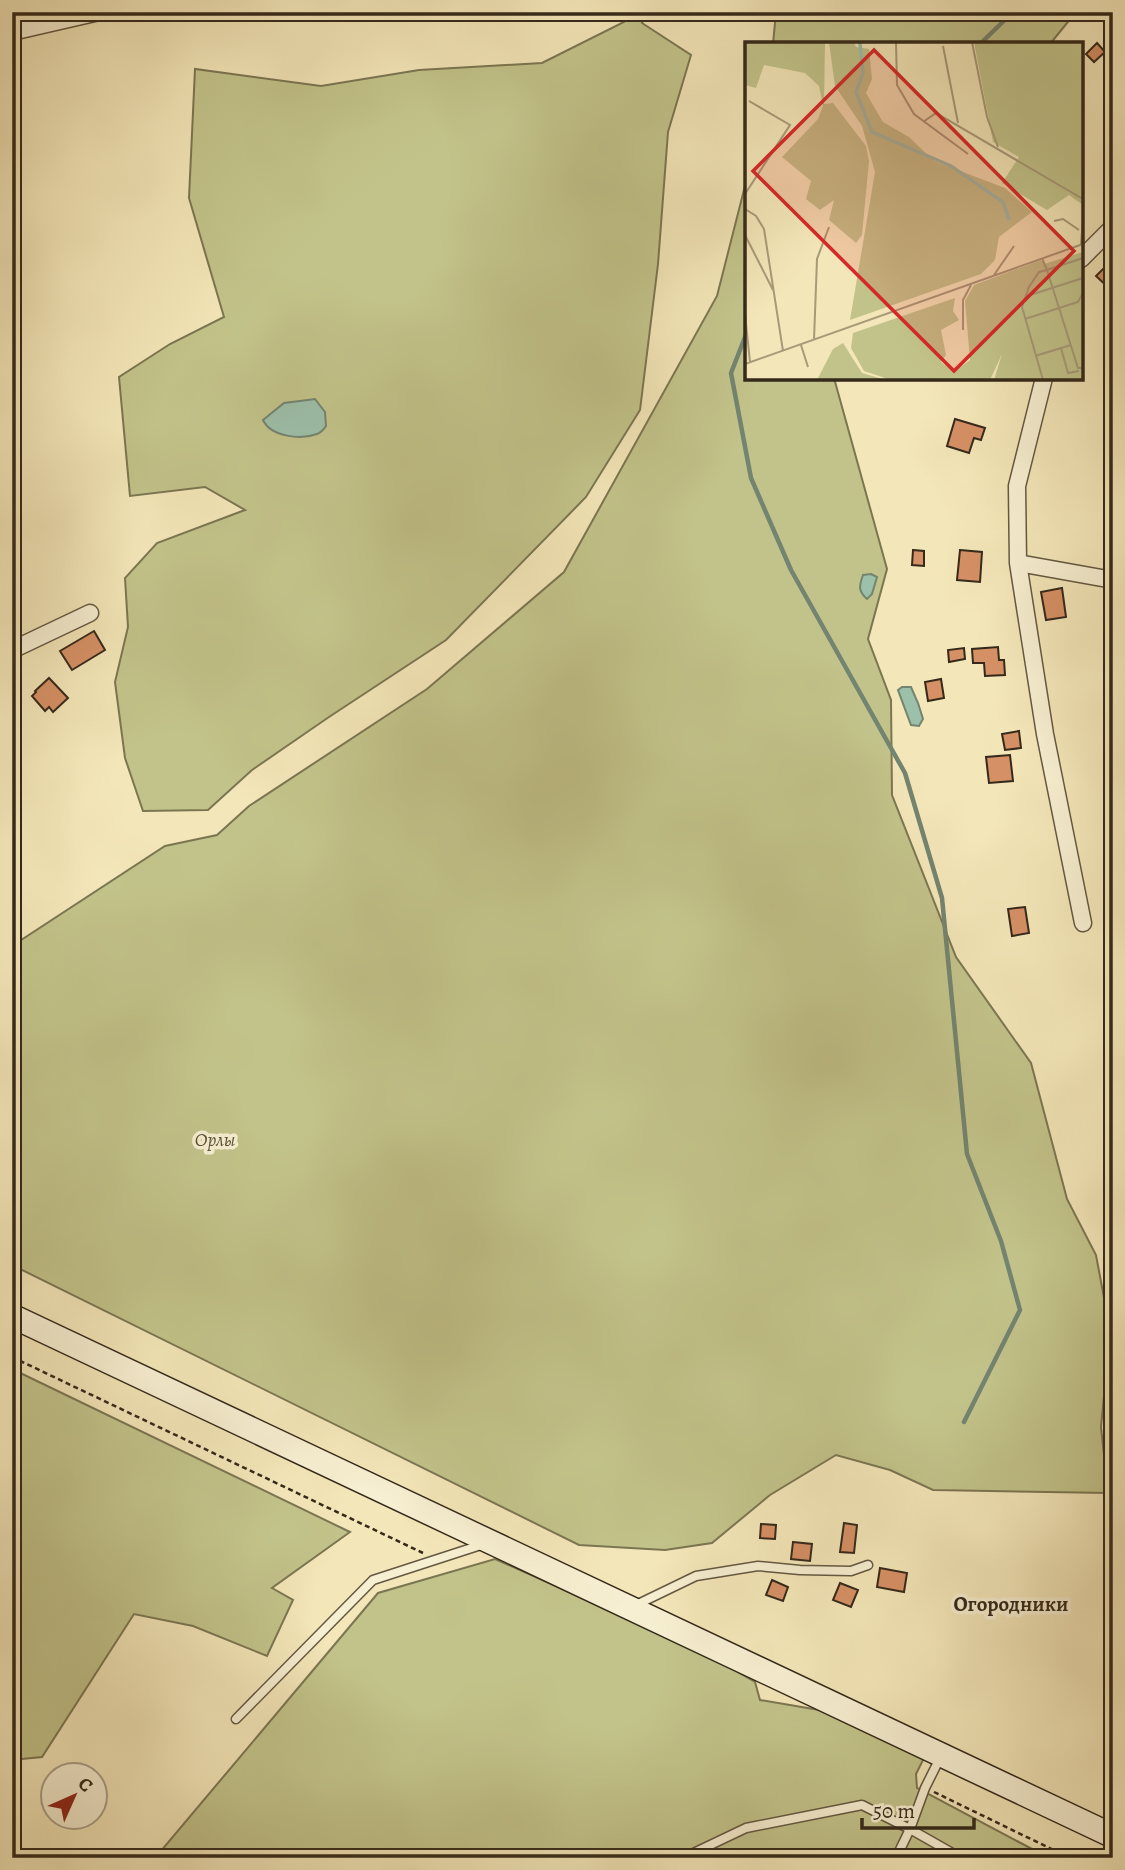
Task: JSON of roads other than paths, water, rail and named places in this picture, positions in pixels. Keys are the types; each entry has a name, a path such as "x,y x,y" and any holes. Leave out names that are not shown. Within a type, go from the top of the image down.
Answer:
{"main road":[{"path":"12,1316 1113,1836"}],"street":[{"path":"12,32 99,12"},
{"path":"1083,257 1113,227"},
{"path":"1044,380 1017,486 1018,563 1045,734 1083,923"},
{"path":"1018,563 1113,580"},
{"path":"12,650 90,613"}],"lane":[{"path":"236,1719 373,1580 490,1542"},
{"path":"630,1608 696,1576 758,1566 851,1571 868,1565"},
{"path":"896,1858 941,1755"},
{"path":"685,1858 746,1828 862,1805 961,1858"}],"waterway":[{"path":"982,42 1013,12"},
{"path":"745,337 731,373 751,478 791,570 905,773 942,898 967,1154 1001,1241 1020,1310 964,1422"}],"district":[{"name":"Огородники","path":"1011,1604"}],"park label":[{"name":"Орлы","path":"215,1140"}]}
